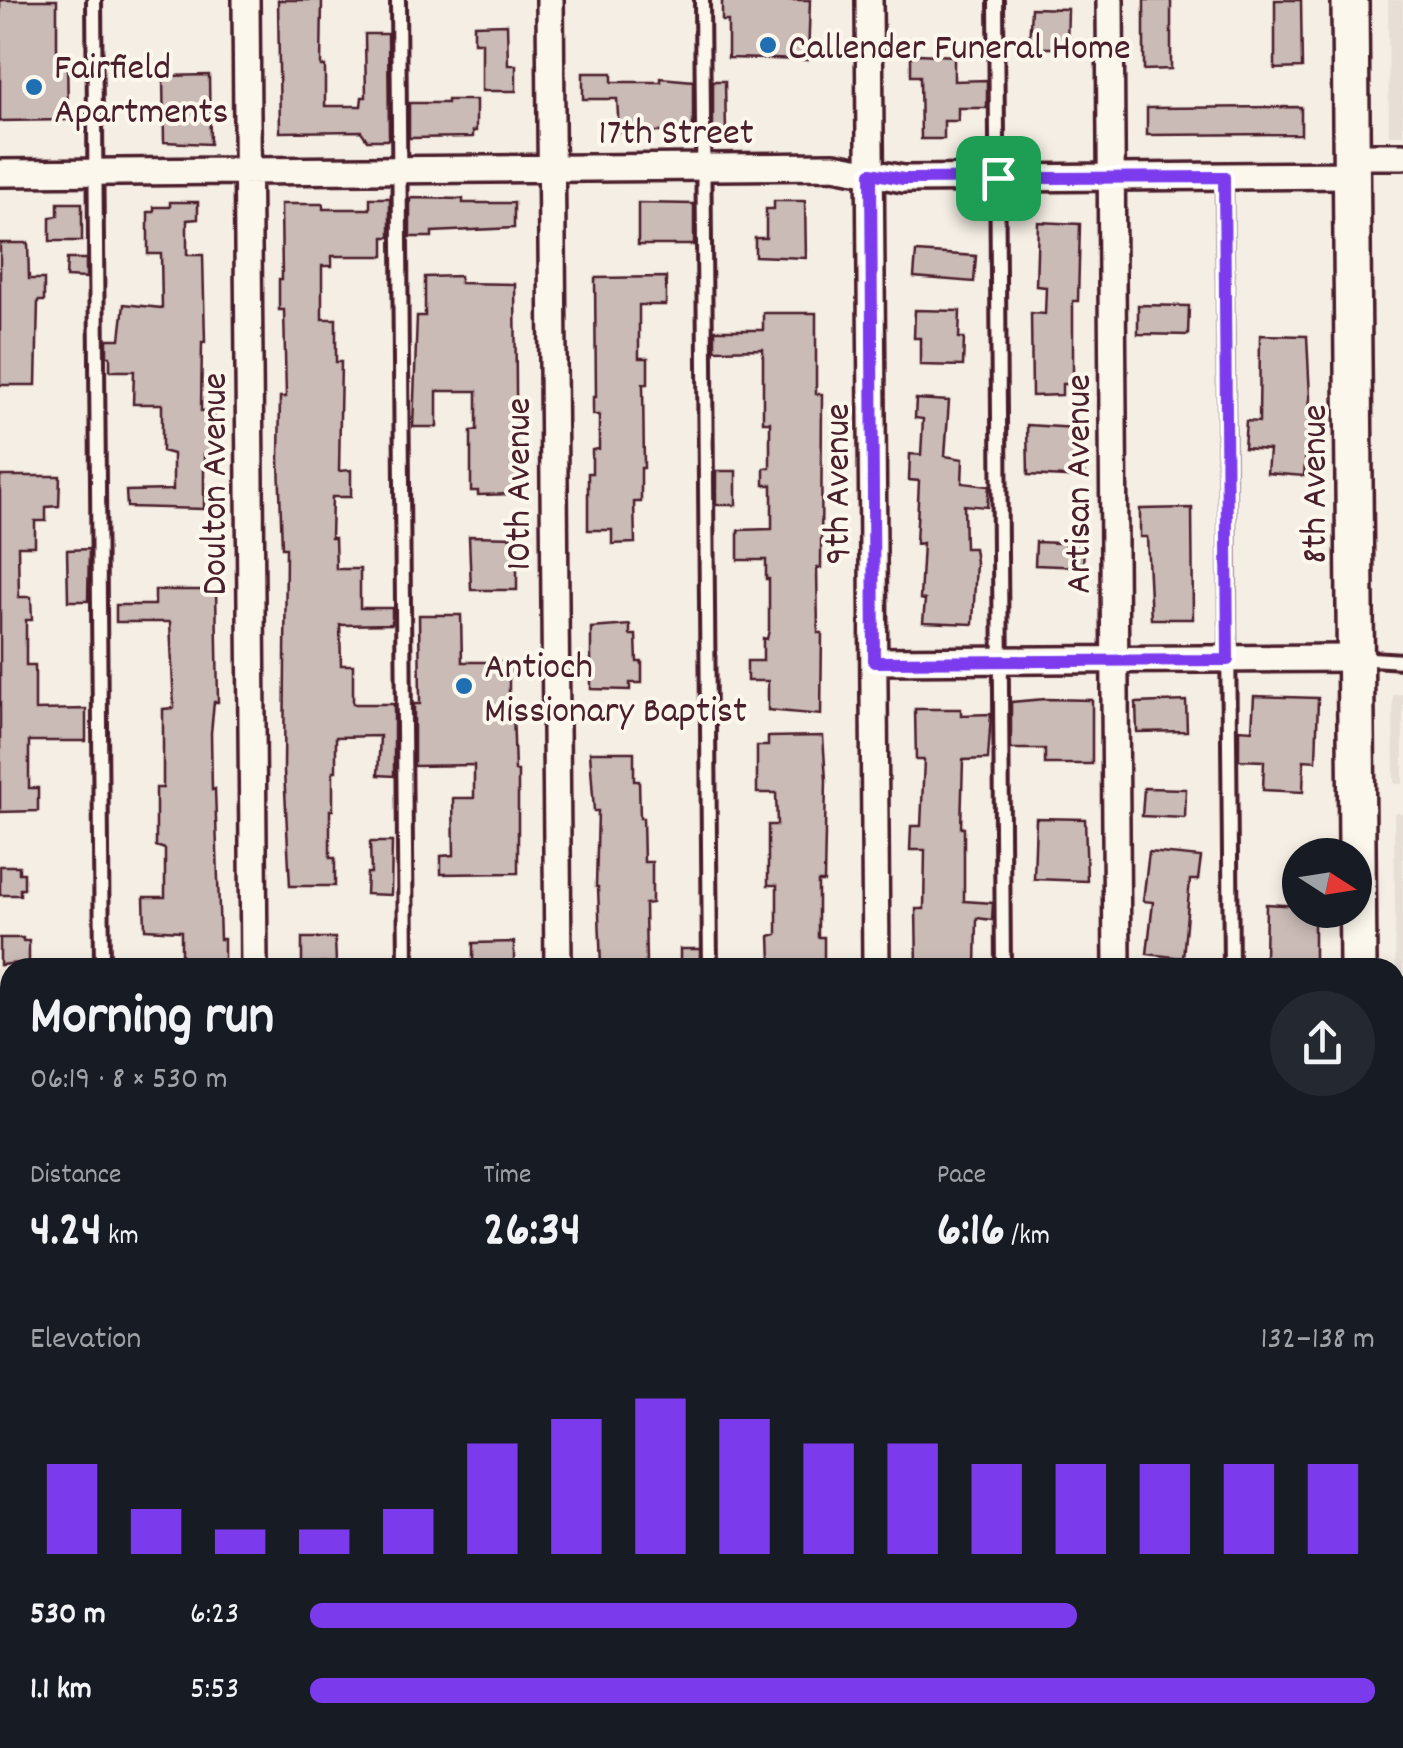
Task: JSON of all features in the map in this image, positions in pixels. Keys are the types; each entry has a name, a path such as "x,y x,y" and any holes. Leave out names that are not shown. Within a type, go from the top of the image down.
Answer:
{"main road":[{"name":"8th Avenue","path":"1350,0 1358,958"}],"street":[{"name":"Doulton Avenue","path":"246,0 254,958"},
{"name":"10th Avenue","path":"550,0 558,958"},
{"name":"9th Avenue","path":"869,0 876,958"},
{"name":"Artisan Avenue","path":"1110,0 1117,958"},
{"name":"17th Street","path":"0,173 834,166 903,179 1224,177 1351,166 1403,156"},
{"path":"874,662 1356,658"}],"lane":[{"path":"94,0 102,958"},
{"path":"398,0 406,958"},
{"path":"702,0 710,958"},
{"path":"996,0 1004,958"},
{"path":"1224,177 1231,958"},
{"path":"1356,658 1403,661"}],"shaded area":[{"path":"1388,0 1403,0 1403,135 1389,135"},
{"path":"1403,694 1403,784 1394,784 1393,695"},
{"path":"1394,813 1403,813 1403,958 1395,958"}],"building":[{"path":"0,0 57,0 57,53 67,53 68,120 0,121"},
{"path":"278,0 322,0 325,106 361,106 362,97 366,97 365,34 388,34 387,140 367,140 361,131 280,132"},
{"path":"722,0 810,0 808,60 728,58 728,21 722,21"},
{"path":"1144,0 1171,0 1171,69 1144,70"},
{"path":"1275,0 1301,0 1302,68 1275,69"},
{"path":"1031,8 1068,9 1067,48 1029,48"},
{"path":"507,24 508,65 516,65 516,91 482,91 482,42 474,42 474,25"},
{"path":"911,56 954,56 954,81 987,80 987,108 958,108 958,121 944,121 944,139 921,139 920,76 911,76"},
{"path":"583,73 612,73 612,82 661,82 661,78 693,81 693,132 619,132 617,99 583,99"},
{"path":"209,75 210,144 164,142 163,76"},
{"path":"713,81 725,81 726,132 713,132"},
{"path":"476,100 473,137 409,138 409,103"},
{"path":"1301,107 1301,134 1147,135 1147,108"},
{"path":"370,198 390,198 390,237 384,237 384,256 332,256 332,266 322,266 322,319 336,319 336,362 341,362 339,471 351,470 351,497 332,497 331,538 335,538 336,569 360,569 360,608 392,608 392,624 340,625 341,665 353,665 353,704 394,704 394,776 378,775 380,736 336,737 330,810 330,858 335,858 335,886 290,886 284,771 286,548 282,548 279,460 280,397 286,397 284,310 279,310 281,204 370,209"},
{"path":"410,198 514,203 514,228 432,232 432,237 410,237"},
{"path":"774,201 805,201 806,258 755,256 755,238 766,238 766,209 774,209"},
{"path":"170,202 198,202 198,219 187,220 187,255 203,255 205,342 201,411 214,410 215,454 204,454 204,509 127,507 126,491 173,490 173,454 162,451 162,404 133,404 134,371 110,371 107,356 107,339 120,339 124,304 162,308 161,254 148,254 148,212 154,212 154,207 170,207"},
{"path":"58,203 82,203 82,241 50,241 50,217 58,216"},
{"path":"638,203 694,204 694,245 638,245"},
{"path":"1038,222 1080,224 1078,301 1073,301 1073,384 1062,384 1062,395 1032,396 1031,313 1045,314 1046,287 1036,286"},
{"path":"0,243 28,243 29,279 44,279 44,301 38,301 36,385 0,385"},
{"path":"916,252 976,256 974,282 914,277"},
{"path":"67,259 86,259 86,278 66,277"},
{"path":"460,276 460,283 515,284 517,494 478,495 478,491 471,491 471,431 477,430 477,391 437,391 437,427 413,427 417,316 425,316 425,277"},
{"path":"666,277 666,305 639,305 639,358 648,358 648,384 643,384 644,468 641,502 634,502 635,543 612,544 612,530 588,530 588,473 592,473 592,450 599,449 599,415 593,415 595,278"},
{"path":"1138,305 1189,306 1188,335 1138,334"},
{"path":"915,310 960,311 963,366 920,365 920,338 914,338"},
{"path":"763,313 816,313 816,394 822,394 821,568 817,568 818,633 822,633 821,715 768,710 768,681 747,681 747,661 763,661 763,638 767,639 769,630 769,579 766,560 738,560 738,530 772,529 772,485 764,485 764,468 770,468 770,422 763,422 763,349 715,350 715,330 763,330"},
{"path":"1260,335 1307,336 1310,398 1304,476 1267,473 1269,450 1244,448 1246,421 1259,422"},
{"path":"916,399 949,401 945,456 963,459 962,483 989,486 987,507 964,505 965,548 974,548 976,562 973,624 923,622 923,543 916,544 919,481 909,480 910,454 921,455 923,419 915,418"},
{"path":"1027,425 1076,428 1075,451 1086,452 1084,478 1028,475"},
{"path":"716,471 736,471 736,505 716,505"},
{"path":"0,476 60,476 59,506 46,507 46,521 35,521 35,546 18,546 19,597 31,597 32,620 26,620 26,665 35,665 35,710 86,709 86,741 29,741 29,788 38,788 38,811 0,812"},
{"path":"1192,508 1193,619 1151,619 1147,537 1140,537 1140,509"},
{"path":"469,536 517,537 517,590 471,590"},
{"path":"1036,542 1084,544 1083,567 1035,565"},
{"path":"89,549 88,601 68,601 67,550"},
{"path":"155,590 216,590 218,702 214,702 211,733 212,790 215,789 224,958 181,958 181,931 145,929 144,897 165,897 165,849 156,846 156,788 163,788 163,709 174,708 170,622 116,622 116,605 155,605"},
{"path":"419,615 461,615 462,662 509,662 509,710 513,710 518,771 518,873 441,874 441,856 454,855 453,798 474,798 474,765 414,766 414,704 420,704"},
{"path":"630,625 630,635 636,635 637,662 642,662 642,683 630,683 630,690 591,689 591,628"},
{"path":"1254,696 1318,698 1316,761 1304,760 1303,792 1263,790 1264,761 1239,760 1239,729 1252,730"},
{"path":"1092,700 1092,764 1045,764 1045,749 1011,749 1011,702"},
{"path":"1186,701 1187,731 1137,732 1136,703"},
{"path":"915,709 961,709 961,715 991,714 988,759 963,760 964,901 993,903 992,920 977,918 976,958 917,958 916,909 924,909 925,850 910,850 911,826 921,826 924,760 916,760"},
{"path":"823,736 824,882 818,882 818,937 824,937 824,958 771,958 770,936 777,934 777,885 768,885 768,825 777,825 776,793 757,793 757,746 768,746 768,737"},
{"path":"590,752 634,752 644,862 652,862 652,903 645,904 646,958 601,958 596,887 598,811 594,811"},
{"path":"1144,788 1186,789 1185,818 1142,816"},
{"path":"1036,818 1085,819 1087,881 1034,879"},
{"path":"370,842 392,842 391,895 366,894 367,873 371,873"},
{"path":"1149,852 1201,857 1198,880 1190,880 1183,958 1147,954 1153,902 1143,901"},
{"path":"0,866 19,866 19,873 24,873 20,895 0,895"},
{"path":"1266,904 1282,905 1282,928 1314,928 1314,958 1265,958"},
{"path":"0,938 29,941 29,958 0,958"},
{"path":"302,938 335,938 336,958 302,958"},
{"path":"514,942 514,958 473,958 473,943"},
{"path":"680,949 700,949 700,958 680,958"}],"place":[{"name":"Callender Funeral Home","path":"768,45"},
{"name":"Fairfield Apartments","path":"34,87"},
{"name":"Antioch Missionary Baptist","path":"464,686"}],"route":[{"path":"871,173 903,179 998,178 1224,177 1228,660 874,662 871,173"}]}
